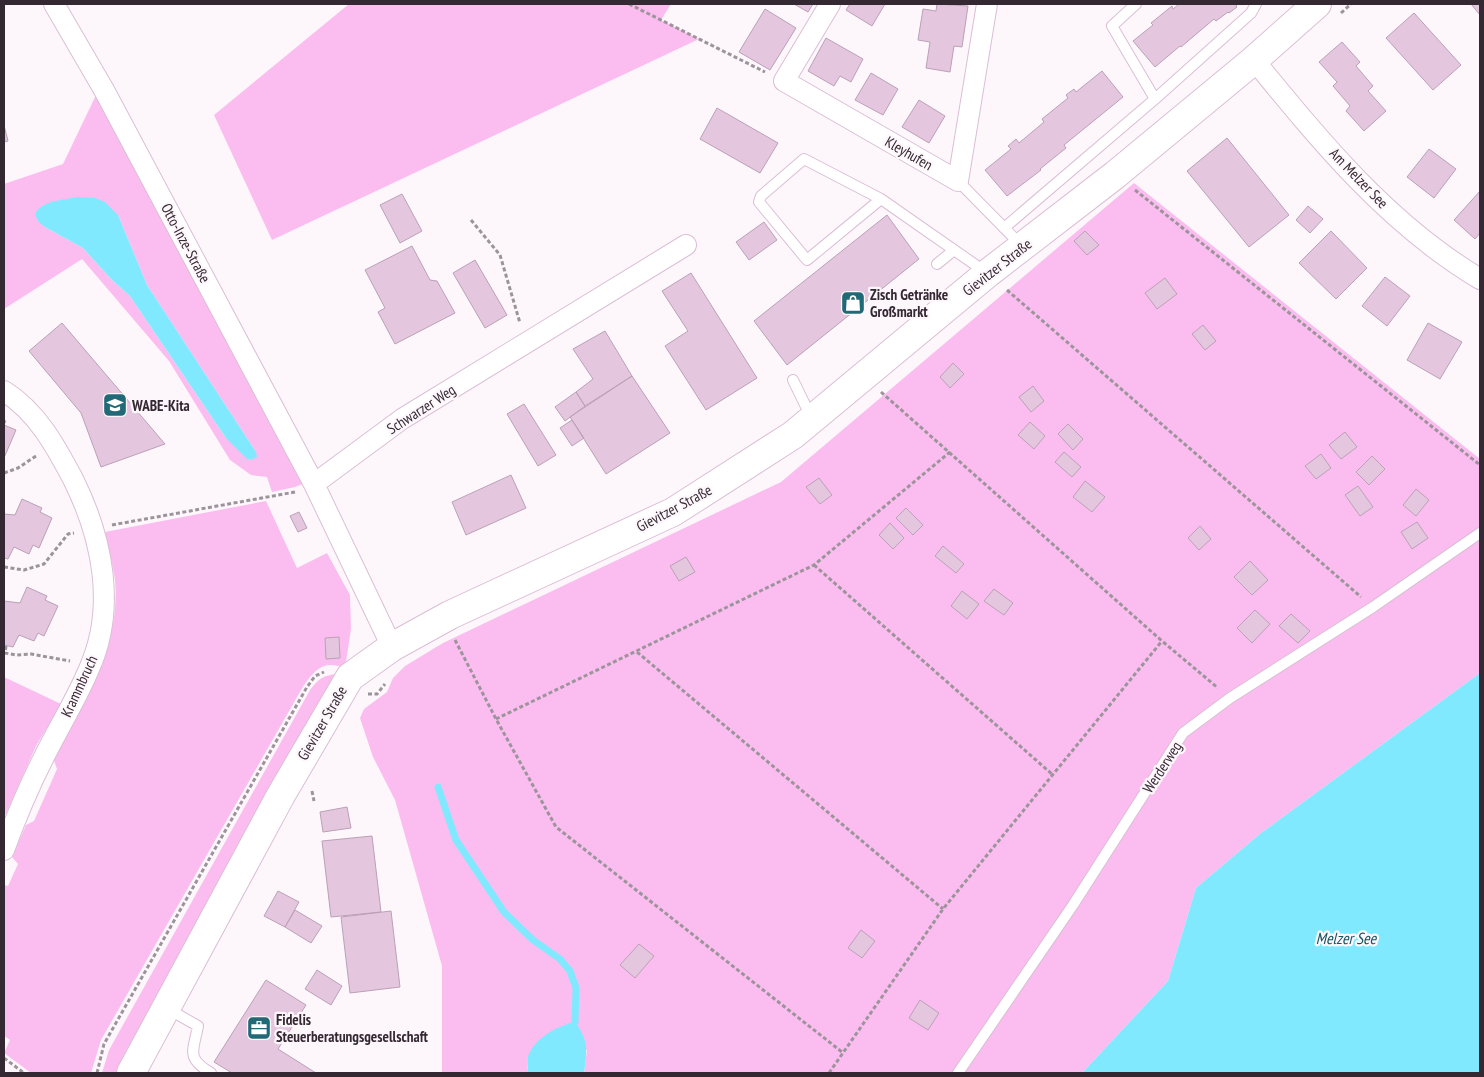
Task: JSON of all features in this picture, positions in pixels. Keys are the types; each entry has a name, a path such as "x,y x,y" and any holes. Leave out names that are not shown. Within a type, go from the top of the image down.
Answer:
{"main road":[{"name":"Gievitzer Straße","path":"132,1073 281,795 350,677 392,647 450,615 673,512 793,435 988,273 1013,237 1115,175 1254,60 1317,4"}],"street":[{"name":"Otto-Inze-Straße","path":"54,4 104,90 314,484"},
{"path":"784,81 830,4"},
{"path":"958,181 987,4"},
{"name":"Am Melzer See","path":"1254,60 1351,173 1385,206 1432,247 1480,279"},
{"name":"Kleyhufen","path":"784,81 958,181"},
{"name":"Schwarzer Weg","path":"314,484 402,419 686,245"},
{"name":"Krammbruch","path":"4,391 14,398 41,425 55,444 81,496 94,529 104,584 103,613 99,641 90,667 46,752 15,820 4,850"},
{"path":"314,484 392,647"}],"lane":[{"path":"1136,4 1112,26 1155,98"},
{"path":"958,181 1013,237 1155,98 1251,12 1256,4"},
{"path":"882,199 807,260 759,202 761,196 804,159 882,199 988,273"},
{"path":"937,264 954,250"},
{"path":"793,380 812,419"},
{"name":"Werderweg","path":"958,1073 1073,905 1183,733 1230,698 1373,607 1480,533"},
{"path":"167,1008 198,1026 192,1054 197,1065 211,1073"}],"path":[{"path":"629,4 784,81"},
{"path":"1115,175 1480,465"},
{"path":"471,220 500,255 526,342"},
{"path":"988,273 1373,607"},
{"path":"863,376 1162,641 1230,698"},
{"path":"4,473 18,468 55,444"},
{"path":"496,720 814,565 950,452"},
{"path":"4,567 24,570 44,564 68,534 293,492 314,484"},
{"path":"814,565 1052,775"},
{"path":"450,615 456,642 496,720 556,827 842,1052"},
{"path":"829,1073 943,909 1162,641"},
{"path":"6,646 4,654 31,654 90,667"},
{"path":"637,652 943,909"},
{"path":"4,1058 24,1073"}],"shaded area":[{"path":"349,4 671,4 661,20 699,39 272,240 214,115"},
{"path":"97,93 305,483 272,492 267,477 251,475 230,460 169,361 82,259 4,309 4,184 63,164","holes":["118,215 147,285 256,452 226,438 130,296 112,280 83,248 45,227"]},
{"path":"1134,183 1480,459 1480,673 1261,833 1196,888 1168,981 1082,1073 584,1073 587,1050 528,1057 527,1073 442,1073 442,966 395,800 373,757 360,718 364,709 387,692 393,678 405,666 443,643 781,482"},
{"path":"266,501 297,568 327,553 350,595 351,629 345,668 331,665 316,670 304,685 101,1040 91,1073 31,1073 4,1053 10,1040 4,1036 4,885 8,886 18,864 12,857 26,825 34,821 57,769 53,758 88,695 106,651 112,628 115,580 105,532"},
{"path":"337,674 117,1073 102,1073 109,1050 310,690 322,678"},
{"path":"4,677 61,704 36,746 4,818"}],"water":[{"path":"78,197 95,198 105,202 118,215 147,285 256,452 257,457 247,459 226,438 130,296 112,280 83,248 45,227 38,221 35,214 38,209 48,203"},
{"name":"Melzer See","path":"1480,673 1480,1073 1082,1073 1168,981 1196,888 1261,833"},
{"path":"575,1022 580,1028 586,1046 584,1073 527,1073 528,1057 535,1044 561,1026"}],"building":[{"path":"794,4 813,4 808,12"},
{"path":"850,4 885,4 872,26 846,10"},
{"path":"937,4 968,6 962,47 954,46 950,72 926,68 930,42 918,40 923,9 936,11"},
{"path":"1179,4 1238,4 1229,13 1216,21 1214,19 1155,67 1133,41 1172,6 1173,9"},
{"path":"1471,4 1480,4 1480,15"},
{"path":"765,9 796,28 770,70 739,52"},
{"path":"1414,13 1461,65 1433,90 1386,38"},
{"path":"826,38 863,59 851,82 840,76 834,86 808,71"},
{"path":"1342,42 1360,62 1356,66 1373,86 1368,91 1386,111 1364,131 1346,111 1350,106 1333,86 1337,82 1319,62"},
{"path":"1102,71 1123,97 1064,145 1066,148 1041,170 1007,196 985,170 1011,149 1008,146 1016,139 1019,143 1044,122 1042,119 1068,98 1066,95 1074,89 1076,92"},
{"path":"871,73 898,89 883,115 855,100"},
{"path":"919,100 945,116 929,143 902,127"},
{"path":"717,108 778,143 760,173 700,139"},
{"path":"4,125 8,141 4,142"},
{"path":"1227,138 1289,215 1249,247 1187,171"},
{"path":"1429,149 1456,169 1434,198 1407,177"},
{"path":"1480,191 1480,233 1475,239 1454,220"},
{"path":"402,194 422,231 400,243 380,205"},
{"path":"1308,206 1323,219 1310,233 1296,220"},
{"path":"887,215 919,259 787,365 754,321"},
{"path":"764,222 777,240 749,260 736,242"},
{"path":"1085,231 1099,245 1087,255 1074,241"},
{"path":"1331,231 1367,268 1336,299 1299,263"},
{"path":"412,246 430,280 437,281 455,313 395,344 378,312 385,308 365,270"},
{"path":"475,260 507,315 485,328 453,273"},
{"path":"691,273 757,378 706,410 665,346 688,331 662,291"},
{"path":"1385,277 1410,296 1387,326 1362,306"},
{"path":"1165,278 1177,294 1157,309 1145,293"},
{"path":"62,323 165,444 101,467 81,413 29,351"},
{"path":"1428,323 1462,342 1440,379 1407,360"},
{"path":"1203,325 1216,341 1205,350 1192,334"},
{"path":"605,331 632,376 585,406 576,392 593,379 573,349"},
{"path":"953,363 964,374 950,388 940,377"},
{"path":"632,376 670,433 606,474 570,417"},
{"path":"1033,386 1044,401 1031,412 1019,397"},
{"path":"576,392 585,406 565,421 555,407"},
{"path":"524,404 556,455 538,466 507,414"},
{"path":"572,420 584,438 572,446 560,428"},
{"path":"1030,422 1045,436 1034,449 1018,435"},
{"path":"1068,424 1083,439 1073,450 1058,434"},
{"path":"4,425 16,430 4,458"},
{"path":"1345,432 1357,447 1341,459 1329,445"},
{"path":"1064,452 1081,467 1072,477 1055,462"},
{"path":"1321,454 1331,468 1316,479 1305,466"},
{"path":"1372,456 1385,469 1369,485 1356,472"},
{"path":"511,475 526,508 466,535 452,502"},
{"path":"819,478 832,495 820,504 806,487"},
{"path":"1085,481 1105,497 1092,512 1073,497"},
{"path":"1358,486 1373,507 1360,516 1345,495"},
{"path":"1416,489 1429,500 1416,516 1403,505"},
{"path":"22,499 42,508 40,512 52,518 39,548 33,545 29,554 14,547 8,559 4,558 4,514 15,515"},
{"path":"906,508 923,525 913,535 896,518"},
{"path":"299,512 307,528 298,532 290,516"},
{"path":"1417,522 1428,538 1412,549 1401,532"},
{"path":"890,523 904,538 893,549 879,535"},
{"path":"1200,526 1211,539 1199,550 1188,538"},
{"path":"943,546 964,564 956,573 935,556"},
{"path":"686,557 695,572 679,581 670,566"},
{"path":"1250,561 1268,580 1252,595 1234,577"},
{"path":"27,587 47,596 45,600 58,606 44,636 38,633 34,641 19,635 13,647 4,645 4,601 20,603"},
{"path":"994,589 1013,603 1004,615 984,601"},
{"path":"962,591 979,604 967,619 951,606"},
{"path":"1255,610 1270,624 1252,643 1237,628"},
{"path":"1291,614 1310,631 1298,643 1279,626"},
{"path":"339,637 340,658 326,659 325,638"},
{"path":"347,807 351,828 323,832 320,812"},
{"path":"372,836 381,912 331,917 322,841"},
{"path":"278,891 299,902 285,927 264,916"},
{"path":"295,910 322,926 311,943 285,927"},
{"path":"391,911 400,987 350,993 341,917"},
{"path":"861,930 875,941 862,958 848,948"},
{"path":"639,944 654,956 635,978 620,965"},
{"path":"317,970 342,986 331,1005 305,989"},
{"path":"266,980 306,1005 278,1049 316,1073 232,1073 214,1062"},
{"path":"920,1000 939,1013 928,1030 909,1018"}],"waterway":[{"path":"438,787 456,840 504,912 533,940 560,959 570,971 576,988 575,1022"}],"place":[{"name":"Zisch Getränke Großmarkt","path":"853,303"},
{"name":"WABE-Kita","path":"115,405"},
{"name":"Fidelis Steuerberatungsgesellschaft","path":"259,1028"}]}
